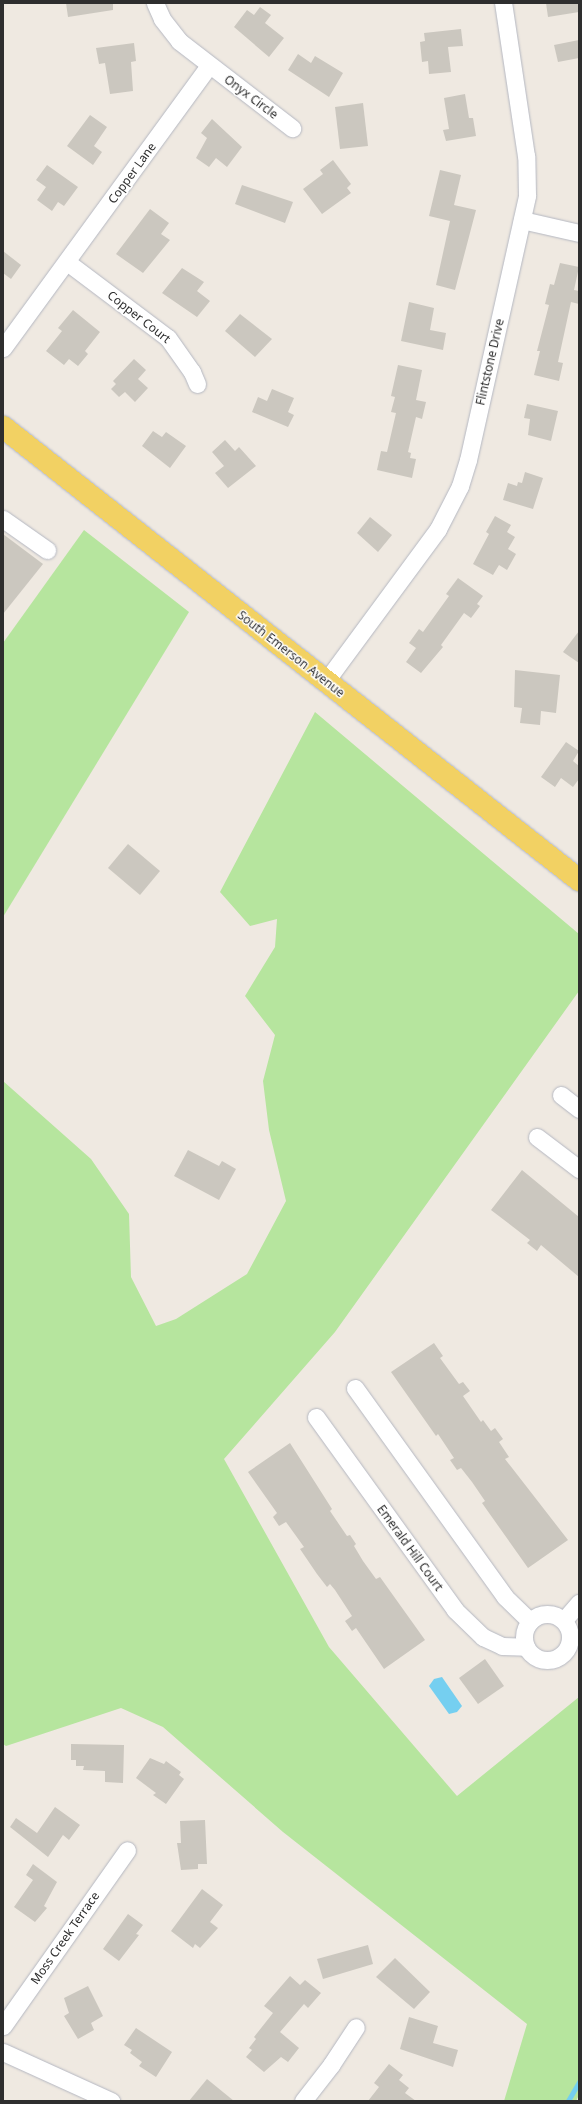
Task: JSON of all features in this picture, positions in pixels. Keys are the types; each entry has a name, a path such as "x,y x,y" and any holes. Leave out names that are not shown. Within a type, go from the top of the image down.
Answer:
{"main road":[{"name":"South Emerson Avenue","path":"3,427 579,880"}],"street":[{"path":"155,3 162,19 174,36 209,66"},
{"name":"Flintstone Drive","path":"326,681 431,541 460,486 522,220 527,169 503,3"},
{"name":"Onyx Circle","path":"209,66 292,128"},
{"name":"Copper Lane","path":"3,348 209,66"},
{"path":"522,220 579,233"},
{"name":"Copper Court","path":"67,262 168,338 192,372 197,384"},
{"path":"3,519 47,550"},
{"path":"561,1095 579,1109"},
{"path":"537,1136 579,1169"},
{"path":"355,1388 505,1597 530,1621"},
{"name":"Emerald Hill Court","path":"316,1417 456,1610 483,1637 502,1646 526,1647"},
{"path":"564,1620 579,1603"},
{"path":"543,1614 551,1614 564,1620 571,1634 570,1641 563,1654 557,1658 543,1660 536,1657 526,1647 524,1633 530,1621 543,1614"},
{"name":"Moss Creek Terrace","path":"3,2026 127,1850"},
{"path":"303,2101 332,2065 356,2027"},
{"path":"3,2052 111,2101"}],"green space":[{"path":"84,530 189,612 3,917 3,643"},
{"path":"315,712 579,934 579,991 335,1332 224,1459 329,1647 457,1796 579,1697 579,2095 576,2101 504,2101 527,2024 283,1832 163,1727 121,1708 6,1746 3,1744 3,1081 91,1159 129,1214 131,1277 156,1326 176,1319 247,1274 286,1201 269,1130 263,1081 275,1035 245,996 275,947 277,919 250,926 220,892"}],"water":[{"path":"442,1677 462,1706 457,1712 449,1714 429,1686 434,1679"}],"building":[{"path":"66,3 113,3 113,10 68,17"},
{"path":"546,3 579,3 579,12 548,17"},
{"path":"260,7 271,15 265,23 284,38 269,57 234,27 247,10 254,15"},
{"path":"461,29 463,46 448,47 451,72 429,74 428,61 422,62 420,42 425,41 424,33"},
{"path":"579,40 579,58 558,62 554,45"},
{"path":"134,43 136,61 131,62 133,91 110,94 105,63 99,64 96,48"},
{"path":"298,54 311,63 315,56 343,73 329,97 288,70"},
{"path":"465,94 469,118 473,118 476,136 446,141 443,130 449,129 444,98"},
{"path":"363,103 368,146 340,149 335,107"},
{"path":"90,115 107,127 94,146 102,152 93,165 67,146"},
{"path":"212,119 242,147 227,167 216,158 209,167 196,158 207,138 201,133"},
{"path":"333,160 351,184 347,188 351,193 322,214 303,189 323,174 320,170"},
{"path":"47,165 78,187 64,206 58,202 52,211 37,200 46,187 36,180"},
{"path":"440,170 461,175 454,205 476,210 455,290 436,285 450,221 429,216"},
{"path":"242,185 293,202 285,223 235,204"},
{"path":"150,209 169,223 161,234 170,240 143,273 116,254"},
{"path":"3,251 21,265 11,279 3,273"},
{"path":"560,263 579,267 574,290 579,291 579,304 571,302 558,362 563,363 559,381 534,375 540,351 537,351 549,305 545,304 550,284 554,285"},
{"path":"182,268 204,282 197,291 210,301 197,317 162,293"},
{"path":"409,302 434,308 430,330 446,333 443,350 401,341"},
{"path":"73,310 100,332 85,351 88,354 78,366 69,359 64,365 46,351 62,331 58,328"},
{"path":"240,314 272,339 255,357 225,331"},
{"path":"134,359 146,370 138,379 148,388 135,402 125,392 119,397 111,389 116,384 113,381"},
{"path":"398,365 422,370 416,400 426,402 422,419 416,417 408,452 411,453 410,458 416,459 412,478 377,470 381,451 387,452 396,413 391,412 395,397 391,396"},
{"path":"272,389 294,398 288,412 294,415 288,427 252,412 258,397 267,401"},
{"path":"527,404 558,411 551,441 528,435 530,419 524,418"},
{"path":"153,431 162,437 166,432 186,446 170,468 142,446"},
{"path":"225,440 235,451 239,447 256,466 228,488 215,473 224,466 212,452"},
{"path":"525,472 543,478 533,509 503,500 508,483 517,486 518,482 522,483"},
{"path":"495,516 511,525 507,532 515,537 508,549 516,554 507,570 499,565 493,575 473,564 489,534 486,532"},
{"path":"370,517 392,535 378,552 357,533"},
{"path":"3,534 43,564 3,614"},
{"path":"458,578 483,596 477,604 480,606 471,618 464,613 441,645 443,647 421,673 406,662 416,648 409,643 419,629 423,632 449,596 446,594"},
{"path":"579,631 579,663 563,652"},
{"path":"515,670 560,675 556,713 541,711 540,725 520,723 522,708 514,707"},
{"path":"566,742 579,751 573,761 579,766 579,779 573,787 561,778 555,787 541,777"},
{"path":"128,844 160,871 140,895 108,868"},
{"path":"188,1150 219,1166 222,1161 236,1169 219,1200 174,1176"},
{"path":"522,1170 579,1217 579,1277 541,1245 537,1251 527,1243 530,1240 491,1210"},
{"path":"434,1343 443,1356 440,1358 459,1384 463,1382 470,1391 463,1396 481,1422 483,1420 491,1431 495,1428 503,1439 499,1442 509,1457 505,1459 568,1540 528,1568 482,1503 485,1501 472,1482 461,1468 457,1470 450,1460 454,1458 438,1434 436,1436 391,1372"},
{"path":"290,1443 332,1509 330,1511 347,1536 350,1535 356,1544 354,1546 363,1561 376,1579 380,1577 425,1640 384,1669 356,1628 352,1631 345,1621 352,1616 330,1584 327,1587 317,1574 300,1549 304,1547 286,1522 279,1526 273,1517 277,1513 248,1472"},
{"path":"485,1659 504,1686 478,1704 459,1678"},
{"path":"71,1744 124,1745 123,1783 105,1782 105,1771 83,1770 84,1766 76,1766 76,1760 71,1760"},
{"path":"150,1758 164,1764 166,1761 181,1772 179,1775 184,1779 166,1804 153,1795 156,1793 136,1778"},
{"path":"55,1807 80,1825 69,1840 63,1835 48,1857 10,1827 16,1818 37,1833"},
{"path":"205,1820 207,1864 198,1864 198,1869 181,1870 177,1843 181,1843 180,1821"},
{"path":"33,1864 57,1882 44,1906 47,1908 35,1922 14,1907 33,1880 26,1875"},
{"path":"202,1889 223,1905 210,1922 218,1928 200,1948 195,1944 193,1948 171,1931"},
{"path":"128,1914 143,1925 136,1934 139,1935 119,1961 103,1949"},
{"path":"368,1945 373,1964 323,1979 317,1959"},
{"path":"395,1958 430,1992 414,2009 376,1977"},
{"path":"290,1976 300,1985 305,1980 321,1993 308,2008 304,2004 280,2032 299,2048 288,2062 281,2057 264,2072 246,2057 252,2050 249,2048 256,2039 254,2037 273,2013 264,2006"},
{"path":"88,1986 103,2016 91,2023 94,2030 78,2039 64,2016 69,2013 64,1998"},
{"path":"409,2017 438,2026 433,2043 458,2050 453,2067 400,2049"},
{"path":"136,2028 172,2052 156,2077 139,2066 142,2062 130,2053 132,2050 124,2045"},
{"path":"389,2064 403,2075 399,2080 409,2088 405,2093 416,2101 368,2101 379,2087 374,2083"},
{"path":"207,2079 234,2101 189,2101"}],"waterway":[{"path":"568,2101 579,2082"}]}
